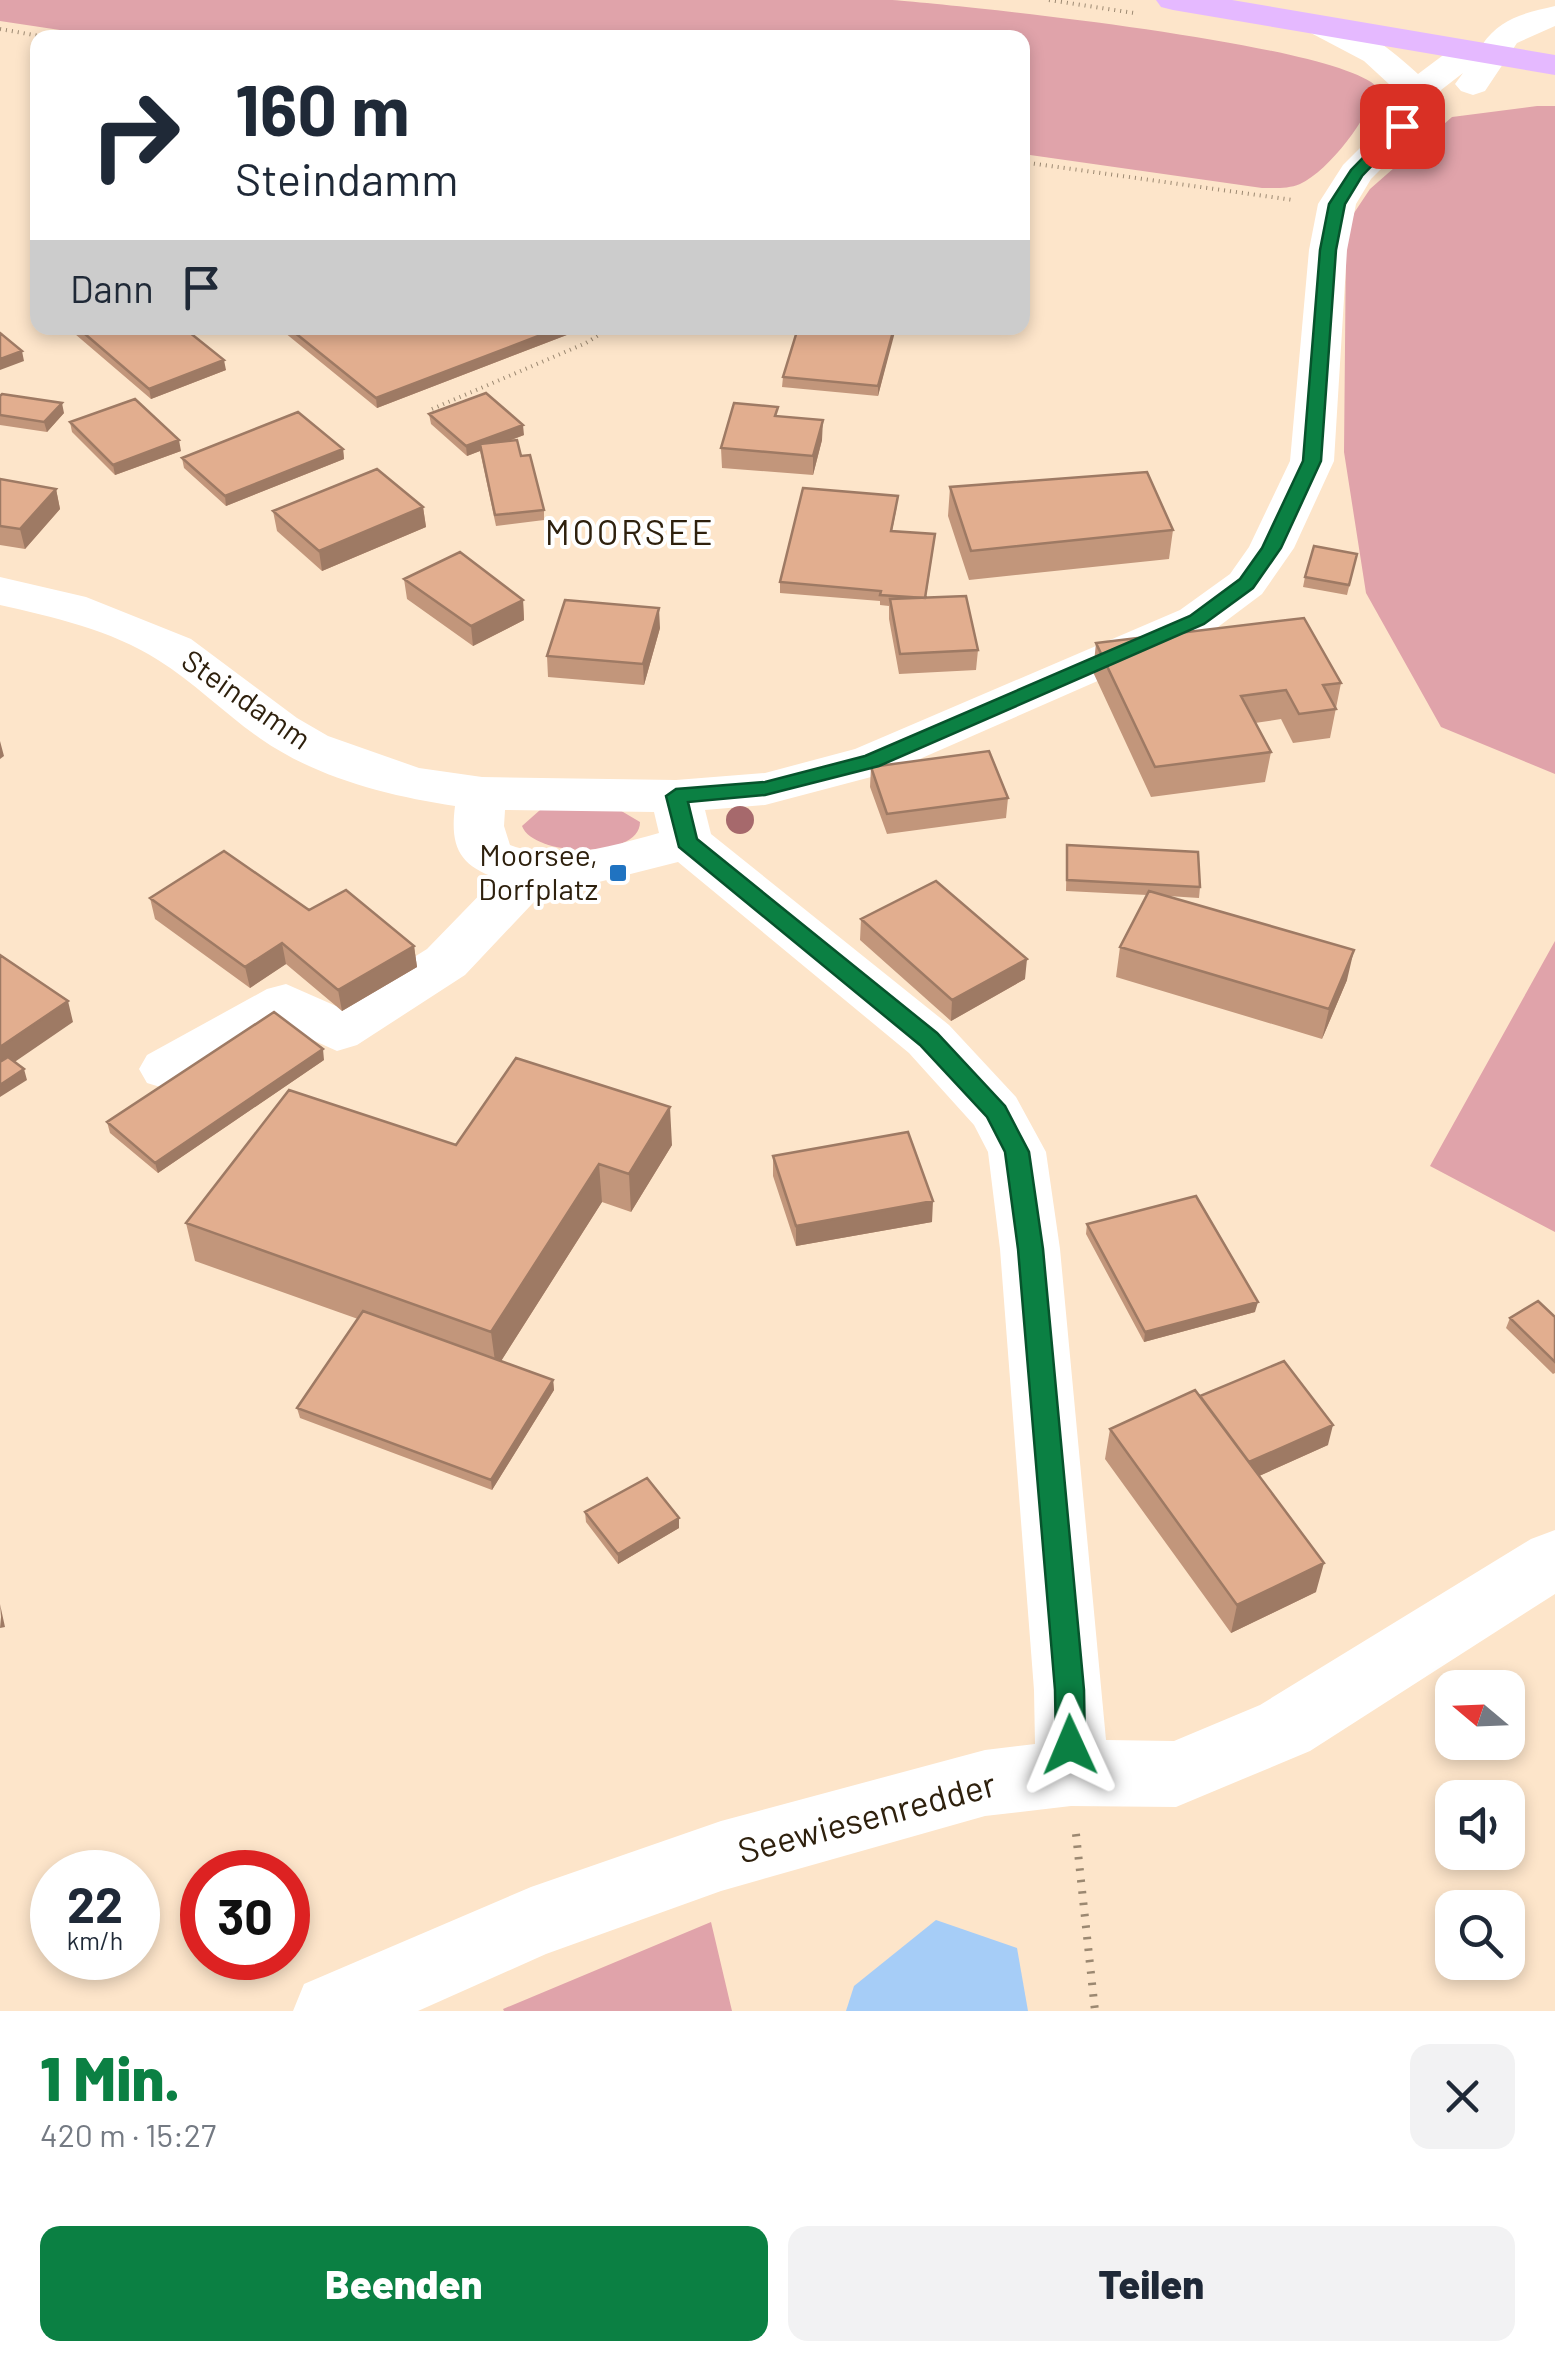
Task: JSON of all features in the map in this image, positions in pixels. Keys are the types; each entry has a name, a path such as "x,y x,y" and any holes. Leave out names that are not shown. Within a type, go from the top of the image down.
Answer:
{"main road":[{"path":"1174,0 1555,65"}],"street":[{"path":"1492,53 1512,31 1555,16"},
{"path":"1322,24 1376,54 1419,93"},
{"name":"Steindamm","path":"0,591 70,607 174,650 280,729 345,761 416,784 682,819 765,788 872,761 1197,620 1246,584 1272,548 1312,461 1329,240 1337,204 1356,173 1402,126 1419,93 1454,63 1492,53"},
{"name":"Steindamm","path":"1402,126 1464,93 1485,70 1492,53"},
{"path":"482,793 478,826 487,856 514,868 533,871 582,870 682,819 928,1039 996,1112 1017,1152 1030,1249 1066,1652 1071,1773"},
{"path":"167,1069 286,1003 336,1031 446,962 533,871"},
{"name":"Seewiesenredder","path":"331,2011 532,1922 721,1856 985,1783 1071,1773 1176,1774 1285,1728 1555,1559"}],"path":[{"path":"0,30 30,35"},
{"path":"1030,163 1254,196 1337,204"},
{"path":"432,410 599,335"},
{"path":"1071,1773 1095,2011"}],"shaded area":[{"path":"0,0 892,0 1069,19 1226,42 1348,71 1377,87 1357,127 1324,167 1295,186 1262,188 1030,155 1030,30 60,30 0,21"},
{"path":"1555,106 1555,774 1441,727 1366,593 1344,452 1346,241 1354,213 1370,189 1452,117"},
{"path":"618,809 640,822 635,834 606,848 585,850 545,844 522,826 540,810"},
{"path":"1555,941 1555,1232 1430,1166"},
{"path":"711,1922 732,2011 503,2009"}],"water":[{"path":"936,1920 1017,1948 1028,2011 846,2011 854,1986"}],"building":[{"path":"0,333 22,351 0,359"},
{"path":"86,335 193,335 224,360 149,389"},
{"path":"298,335 541,335 376,398"},
{"path":"796,335 892,335 878,386 783,377"},
{"path":"486,393 523,425 466,446 429,414"},
{"path":"2,394 62,403 44,422 0,415"},
{"path":"135,399 179,440 113,465 70,422"},
{"path":"734,403 778,407 775,416 823,420 813,456 721,448"},
{"path":"298,412 343,449 225,496 182,458"},
{"path":"517,440 521,456 530,455 544,510 495,515 480,444"},
{"path":"377,469 423,507 319,551 273,511"},
{"path":"1147,472 1173,530 971,551 950,487"},
{"path":"0,479 56,489 20,529 0,526"},
{"path":"803,488 898,496 891,531 935,534 925,598 780,582"},
{"path":"1314,546 1357,554 1349,585 1305,577"},
{"path":"460,552 523,600 471,626 404,579"},
{"path":"966,596 978,650 900,654 890,599"},
{"path":"565,600 659,608 643,664 547,656"},
{"path":"1304,618 1341,683 1323,685 1336,709 1299,714 1286,690 1241,696 1271,752 1155,767 1096,643"},
{"path":"989,751 1008,798 887,814 871,767"},
{"path":"1067,845 1198,852 1200,887 1067,880"},
{"path":"224,851 309,910 346,890 414,946 338,990 282,943 245,967 150,898"},
{"path":"936,881 1027,959 952,1000 861,919"},
{"path":"1149,891 1354,950 1329,1009 1120,947"},
{"path":"0,955 68,1001 0,1047"},
{"path":"274,1012 323,1049 155,1163 107,1122"},
{"path":"8,1057 24,1069 0,1085 0,1062"},
{"path":"516,1058 670,1107 629,1174 599,1164 491,1332 186,1223 289,1090 456,1145"},
{"path":"908,1132 933,1201 796,1226 773,1156"},
{"path":"1196,1196 1258,1302 1145,1332 1087,1224"},
{"path":"1538,1301 1555,1317 1555,1362 1510,1318"},
{"path":"363,1311 553,1380 491,1480 297,1408"},
{"path":"1284,1361 1333,1425 1249,1462 1200,1396"},
{"path":"1195,1390 1324,1563 1237,1605 1110,1429"},
{"path":"647,1478 679,1518 618,1554 585,1512"}],"place":[{"name":"Moorsee, Dorfplatz","path":"618,873"}],"district":[{"name":"MOORSEE","path":"630,533"}],"route":[{"path":"1070,1745 1069,1690 1030,1249 1017,1152 996,1112 928,1039 687,842 676,796 765,788 872,761 1197,620 1246,584 1272,548 1312,461 1328,250 1337,204 1356,173 1402,126"}]}
